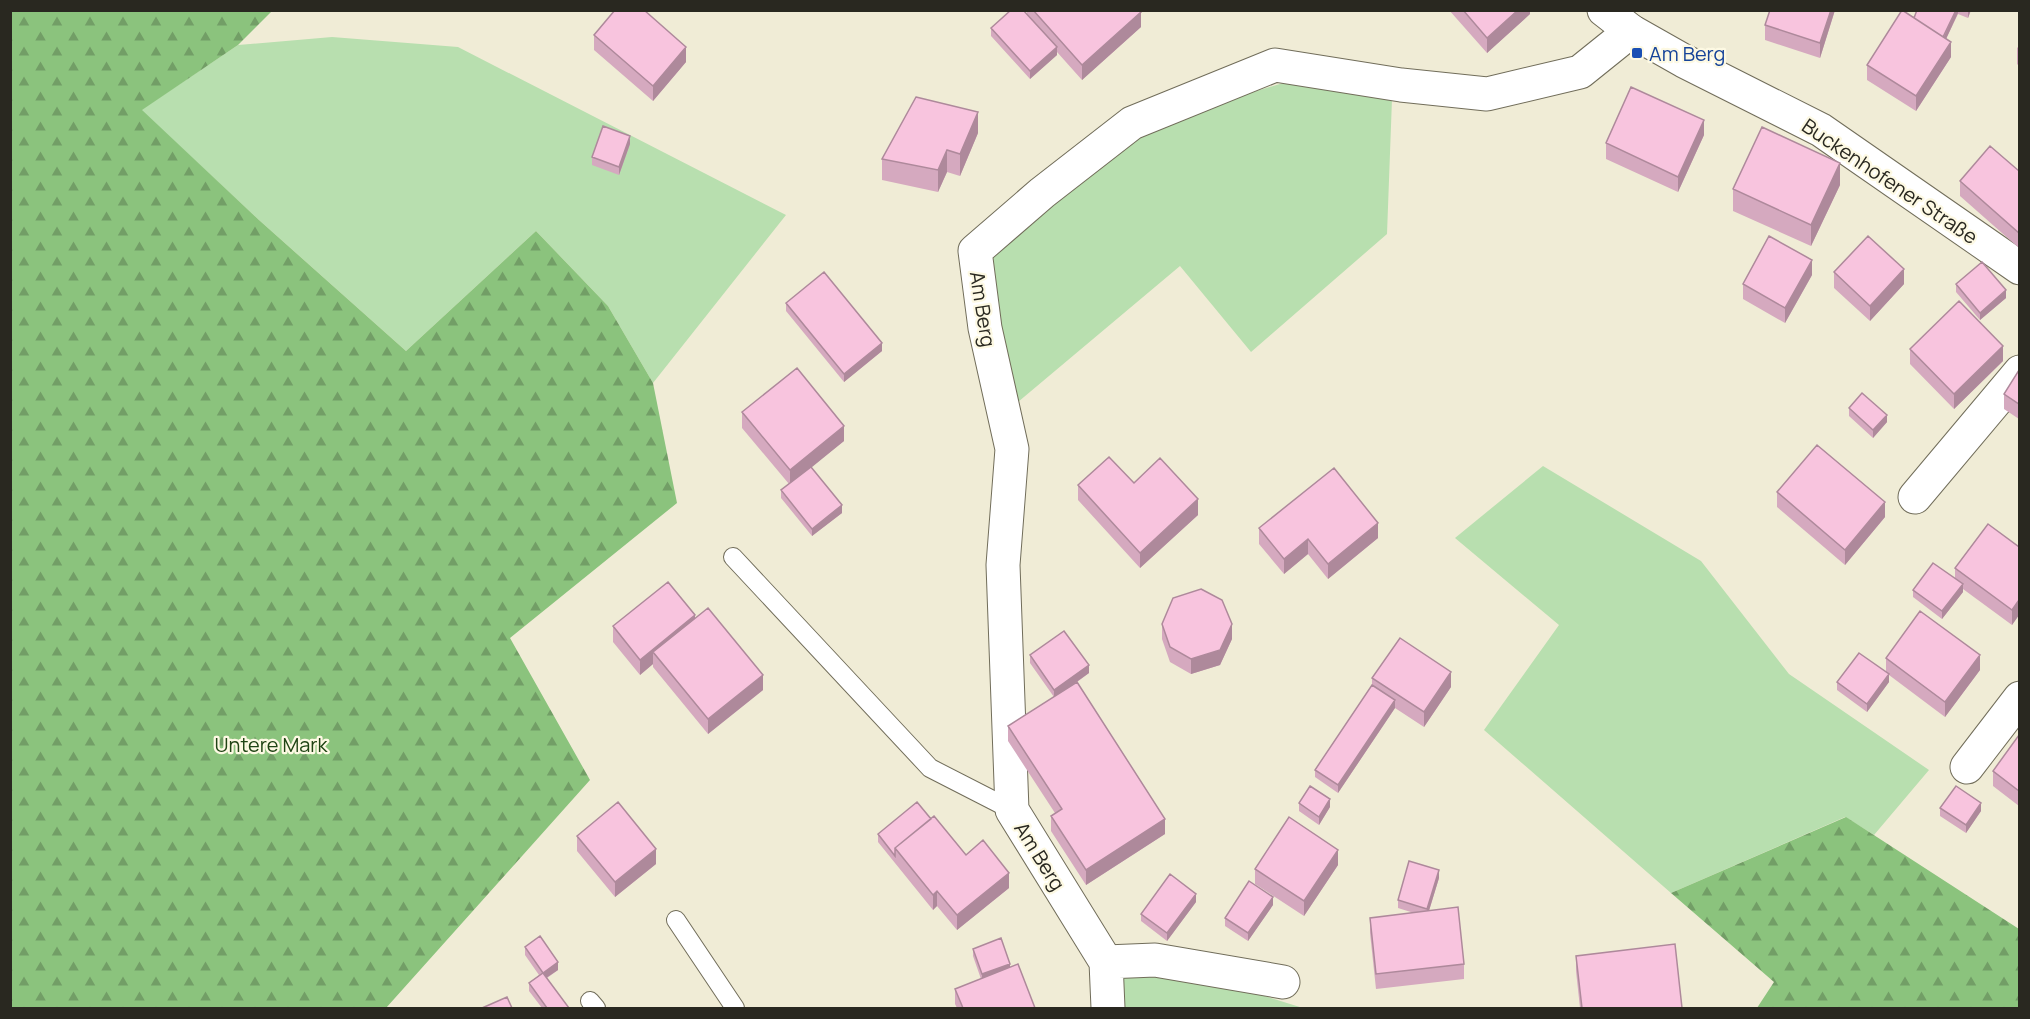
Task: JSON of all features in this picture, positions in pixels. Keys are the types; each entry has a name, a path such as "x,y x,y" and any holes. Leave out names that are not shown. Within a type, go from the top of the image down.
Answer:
{"street":[{"name":"Buckenhofener Straße","path":"1604,10 1631,31 1684,61 1821,130 2019,268"},
{"name":"Am Berg","path":"1108,1008 1106,962 1012,810 1003,565 1012,449 985,328 975,251 1042,193 1132,123 1275,65 1401,86 1486,94 1580,72 1631,31"},
{"path":"1915,497 2019,372"},
{"path":"1967,767 2019,698"},
{"path":"1106,962 1155,960 1283,982"}],"lane":[{"path":"733,557 930,768 1012,810"},
{"path":"676,920 735,1008"}],"green space":[{"name":"Untere Mark","path":"10,11 272,11 238,45 142,110 259,220 406,351 536,231 608,306 653,383 677,503 510,638 590,780 386,1008 11,1008"},
{"path":"332,37 458,47 786,215 653,383 608,306 536,231 406,351 259,220 141,110 238,45"},
{"path":"1283,83 1392,99 1387,234 1251,352 1180,266 1018,402 974,268 1134,128"},
{"path":"1543,466 1701,561 1789,674 1929,770 1874,835 1845,817 1671,893 1484,730 1559,625 1455,538"},
{"path":"1846,817 2019,929 2019,1008 1757,1008 1774,982 1671,893"},
{"path":"1165,965 1303,1008 1115,1008 1115,978"}],"building":[{"path":"615,10 644,10 686,47 653,86 594,35"},
{"path":"1011,10 1023,10 1057,47 1030,71 991,28"},
{"path":"1033,10 1140,10 1141,12 1082,65"},
{"path":"1463,10 1518,10 1487,38"},
{"path":"1770,10 1831,10 1820,43 1765,25"},
{"path":"1902,10 1951,42 1916,96 1867,65"},
{"path":"1917,10 1956,10 1943,37 1914,18"},
{"path":"1631,87 1704,120 1678,177 1606,143"},
{"path":"916,97 978,112 960,154 947,150 938,170 882,159"},
{"path":"603,126 630,136 619,167 592,157"},
{"path":"1762,127 1840,163 1811,225 1733,189"},
{"path":"1990,146 2019,171 2019,233 1960,181"},
{"path":"1769,236 1812,260 1785,308 1743,284"},
{"path":"1868,236 1904,269 1870,306 1834,272"},
{"path":"1982,262 2006,290 1980,313 1956,284"},
{"path":"824,272 882,343 844,374 786,303"},
{"path":"1959,301 2003,346 1954,394 1910,349"},
{"path":"797,368 844,426 790,470 742,412"},
{"path":"2019,370 2019,404 2004,394"},
{"path":"1862,393 1887,415 1873,430 1849,408"},
{"path":"1817,445 1885,502 1845,550 1777,492"},
{"path":"1109,457 1134,483 1160,458 1198,499 1140,553 1078,485"},
{"path":"811,467 842,505 812,529 781,490"},
{"path":"1334,468 1378,523 1328,564 1308,539 1284,559 1259,528"},
{"path":"1988,524 2019,547 2019,600 2012,610 1955,568"},
{"path":"1933,563 1963,584 1942,611 1913,590"},
{"path":"668,582 695,615 640,660 613,626"},
{"path":"1201,589 1222,600 1232,624 1220,650 1191,659 1170,647 1162,624 1173,598"},
{"path":"708,608 763,675 708,719 653,652"},
{"path":"1920,611 1980,655 1945,702 1886,658"},
{"path":"1064,631 1089,665 1054,690 1030,655"},
{"path":"1400,638 1451,672 1424,712 1372,678"},
{"path":"1859,653 1889,674 1867,704 1837,682"},
{"path":"1077,682 1165,819 1086,870 1051,816 1062,809 1008,726"},
{"path":"1372,685 1395,700 1338,785 1315,770"},
{"path":"2019,735 2019,791 1993,771"},
{"path":"1310,786 1330,799 1319,817 1299,803"},
{"path":"1956,786 1981,803 1966,825 1940,808"},
{"path":"618,802 656,849 615,882 577,836"},
{"path":"917,802 931,819 895,848 895,856 878,834"},
{"path":"934,816 966,855 983,840 1009,873 957,915 937,891 933,895 895,848"},
{"path":"1289,817 1338,850 1304,901 1255,869"},
{"path":"1409,861 1439,870 1427,909 1398,900"},
{"path":"1170,874 1196,894 1167,933 1141,914"},
{"path":"1249,881 1273,897 1248,933 1225,918"},
{"path":"1458,907 1464,964 1376,974 1370,918"},
{"path":"540,936 558,962 543,973 525,947"},
{"path":"1001,938 1010,964 982,974 973,949"},
{"path":"1675,944 1682,1008 1582,1008 1576,956"},
{"path":"1018,964 1035,1008 963,1008 955,989"},
{"path":"543,973 569,1008 547,1008 529,983"},
{"path":"507,997 512,1008 482,1008"}],"place":[{"name":"Am Berg","path":"1637,53"}]}
